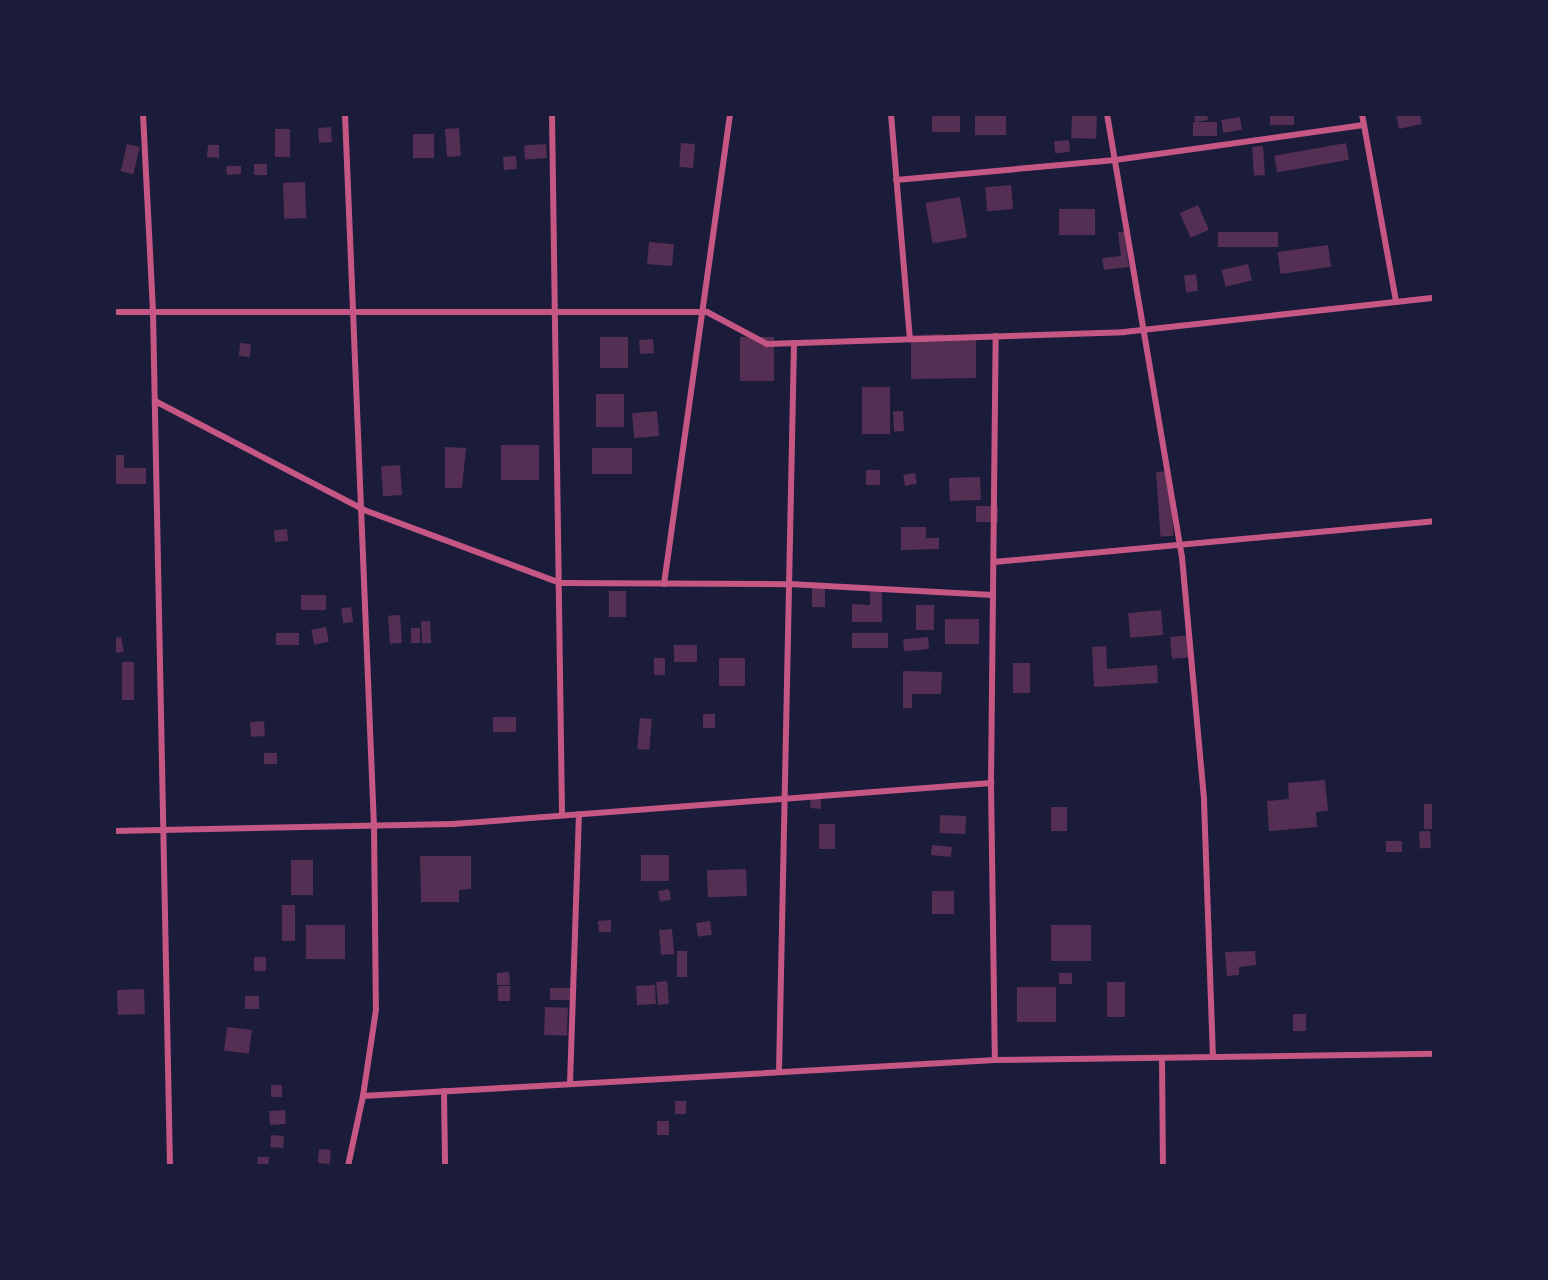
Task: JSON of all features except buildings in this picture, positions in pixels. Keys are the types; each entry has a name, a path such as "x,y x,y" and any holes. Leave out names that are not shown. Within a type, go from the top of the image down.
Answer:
{"street":[{"path":"143,114 153,312 170,1166"},
{"path":"345,114 364,510 374,825 376,1010 363,1096 348,1166"},
{"path":"552,114 558,312 562,815"},
{"path":"664,584 700,311 730,114"},
{"path":"891,114 910,339"},
{"path":"1107,114 1180,545 1204,801 1213,1057"},
{"path":"1362,114 1396,302"},
{"path":"896,180 1114,160 1364,125"},
{"path":"114,312 700,311 767,344 1143,330 1434,298"},
{"path":"994,1060 992,783 996,336"},
{"path":"779,1072 794,343"},
{"path":"155,401 364,510 560,583 789,584 993,595"},
{"path":"994,562 1434,521"},
{"path":"114,831 374,825 562,815 992,783"},
{"path":"570,1084 579,814"},
{"path":"363,1096 994,1060 1434,1054"},
{"path":"1162,1058 1163,1166"},
{"path":"444,1091 445,1166"}]}
